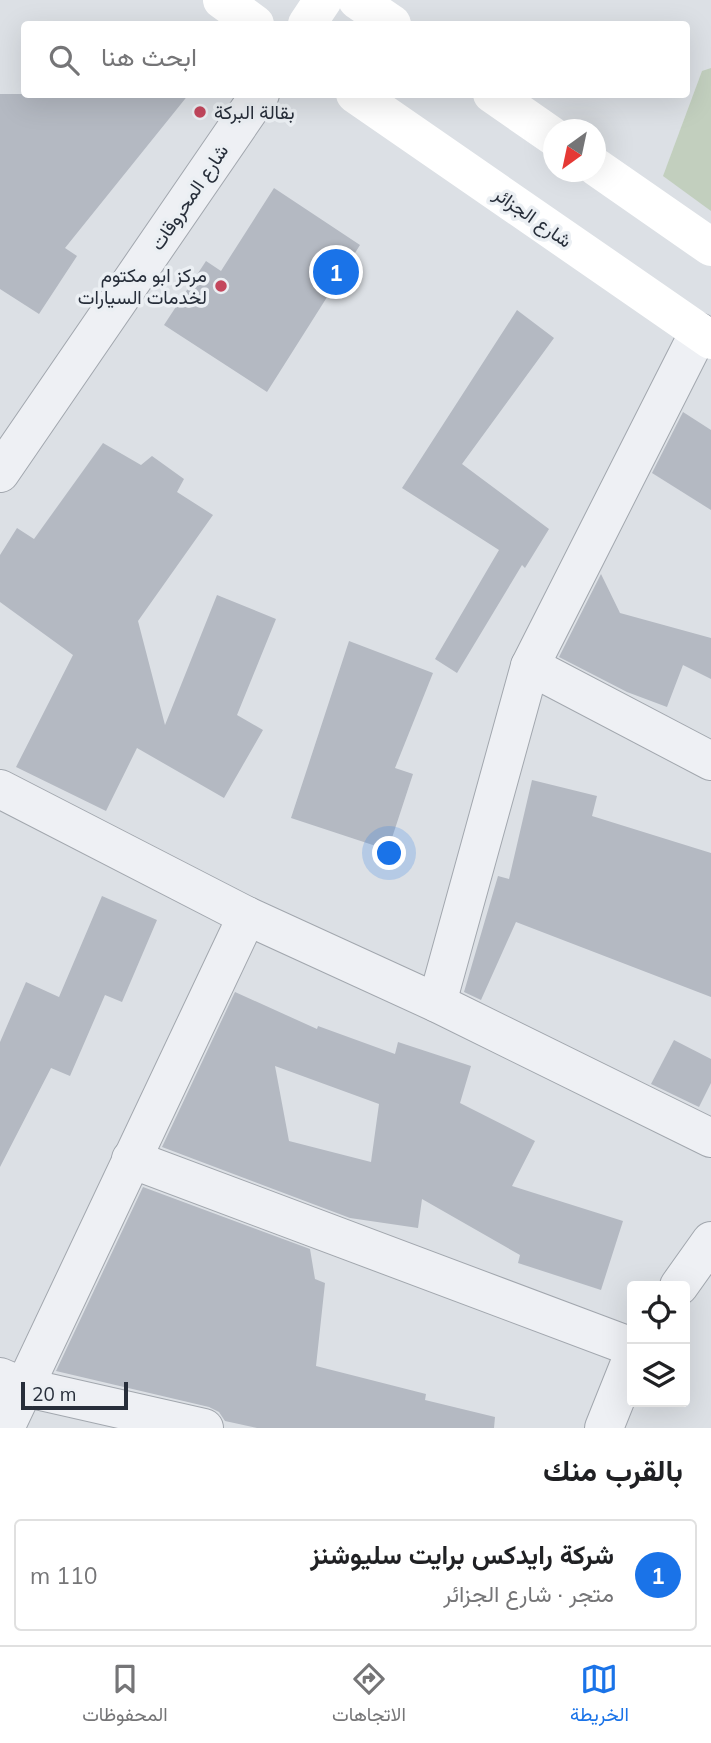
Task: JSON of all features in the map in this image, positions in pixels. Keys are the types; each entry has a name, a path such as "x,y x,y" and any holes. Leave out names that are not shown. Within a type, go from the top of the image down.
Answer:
{"main road":[{"path":"222,0 251,21"},
{"path":"309,21 323,0"},
{"path":"356,0 388,21"},
{"name":"شارع الجزائر","path":"361,98 705,336"},
{"path":"498,98 543,129"},
{"path":"606,174 711,247"}],"street":[{"name":"شارع المحروقات","path":"0,473 257,98"},
{"path":"437,1003 530,666 705,336"},
{"path":"530,666 711,761"},
{"path":"0,789 247,916 437,1003 711,1138"},
{"path":"5,1428 11,1382 131,1159 247,916"},
{"path":"131,1159 627,1345"},
{"path":"683,1281 711,1241"},
{"path":"604,1428 627,1370"},
{"path":"11,1382 204,1428"}],"green space":[{"path":"711,68 711,211 663,176 702,71"}],"building":[{"path":"0,94 21,94 21,98 186,98 65,248 77,256 39,314 0,289"},
{"path":"274,188 360,245 267,392 164,325 206,261 221,271"},
{"path":"517,310 554,338 462,464 549,529 525,568 522,565 457,673 435,659 499,550 402,488"},
{"path":"683,412 711,430 711,510 652,473"},
{"path":"103,443 141,465 152,456 184,479 177,492 213,515 138,621 165,725 217,595 276,619 237,715 263,730 224,798 137,748 106,811 16,767 73,655 0,602 0,555 17,528 34,539"},
{"path":"601,574 620,613 711,638 711,679 683,665 667,707 627,692 559,657"},
{"path":"349,641 433,673 395,768 413,774 388,850 291,818"},
{"path":"532,780 597,796 592,816 711,853 711,997 516,922 481,1000 464,992 498,876 509,879"},
{"path":"102,896 157,920 122,1002 105,995 70,1076 51,1068 0,1167 0,1042 26,982 59,997"},
{"path":"235,992 317,1029 318,1026 395,1054 398,1042 471,1066 460,1103 535,1141 512,1186 623,1221 601,1290 518,1263 520,1255 422,1199 418,1228 350,1218 162,1147","holes":["275,1066 379,1104 371,1162 289,1141"]},
{"path":"674,1040 711,1059 711,1083 699,1107 651,1084"},
{"path":"143,1187 310,1249 315,1279 325,1283 316,1366 426,1394 425,1400 495,1417 494,1428 257,1428 225,1421 219,1412 209,1407 56,1371"}],"place":[{"name":"بقالة البركة","path":"200,112"},
{"name":"شركة رايدكس برايت سليوشنز","path":"336,272"},
{"name":"مركز ابو مكتوم لخدمات السيارات","path":"221,286"}]}
